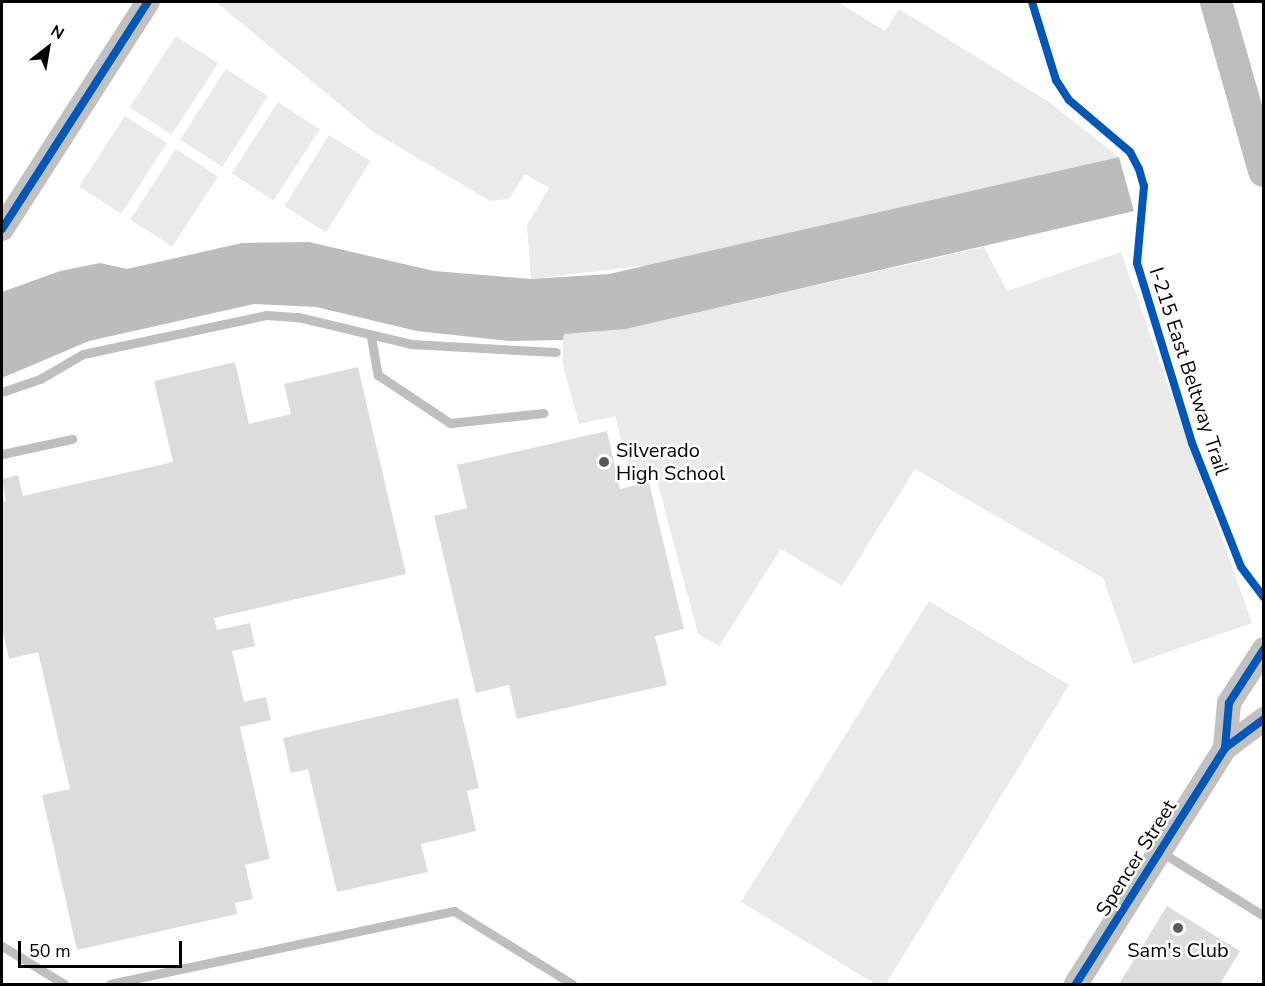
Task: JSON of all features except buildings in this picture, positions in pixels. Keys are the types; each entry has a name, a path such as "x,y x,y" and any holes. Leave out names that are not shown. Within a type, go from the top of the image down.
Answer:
{"highway":[{"path":"1216,2 1263,171"}],"main road":[{"path":"2,230 148,2"},
{"name":"Spencer Street","path":"1225,748 1229,703 1263,649"},
{"name":"Spencer Street","path":"1076,984 1225,748 1263,719"}],"lane":[{"path":"2,392 40,379 83,354 242,318 298,317 372,337 493,352 555,352"},
{"path":"372,337 378,375 450,423 543,413"},
{"path":"2,454 72,439"},
{"path":"1160,851 1263,916"},
{"path":"110,984 136,982 454,911 572,984"},
{"path":"2,946 64,984"}],"shaded area":[{"path":"216,2 838,2 885,31 899,9 1049,102 1119,157 675,262 531,279 527,225 549,188 525,174 509,199 490,201 372,131"},
{"path":"176,36 218,63 172,135 130,107"},
{"path":"226,69 268,96 222,167 180,139"},
{"path":"278,102 320,129 274,201 232,173"},
{"path":"125,116 167,143 121,214 79,186"},
{"path":"329,135 371,161 326,232 284,206"},
{"path":"176,149 218,176 172,247 130,219"},
{"path":"1119,157 1134,211 626,329 564,334 563,340 509,341 417,331 316,307 254,304 89,341 2,378 2,292 60,271 100,263 127,269 242,243 309,242 434,271 531,279 609,274"},
{"path":"984,247 1007,291 1121,252 1252,623 1133,664 1103,578 915,469 842,586 781,549 719,646 698,634 656,477 632,481 615,416 579,424 563,365 563,334 626,329"},
{"path":"929,601 1069,685 886,984 875,984 741,902"}],"cycle path":[{"path":"2,229 148,2"},
{"name":"I-215 East Beltway Trail","path":"1032,2 1056,80 1069,100 1130,152 1139,169 1144,186 1137,263 1192,443 1241,567 1264,597"},
{"path":"1225,748 1229,703 1264,649"},
{"path":"1076,984 1225,748 1264,719"}],"place":[{"name":"Silverado High School","path":"604,462"},
{"name":"Sam's Club","path":"1178,928"}]}
